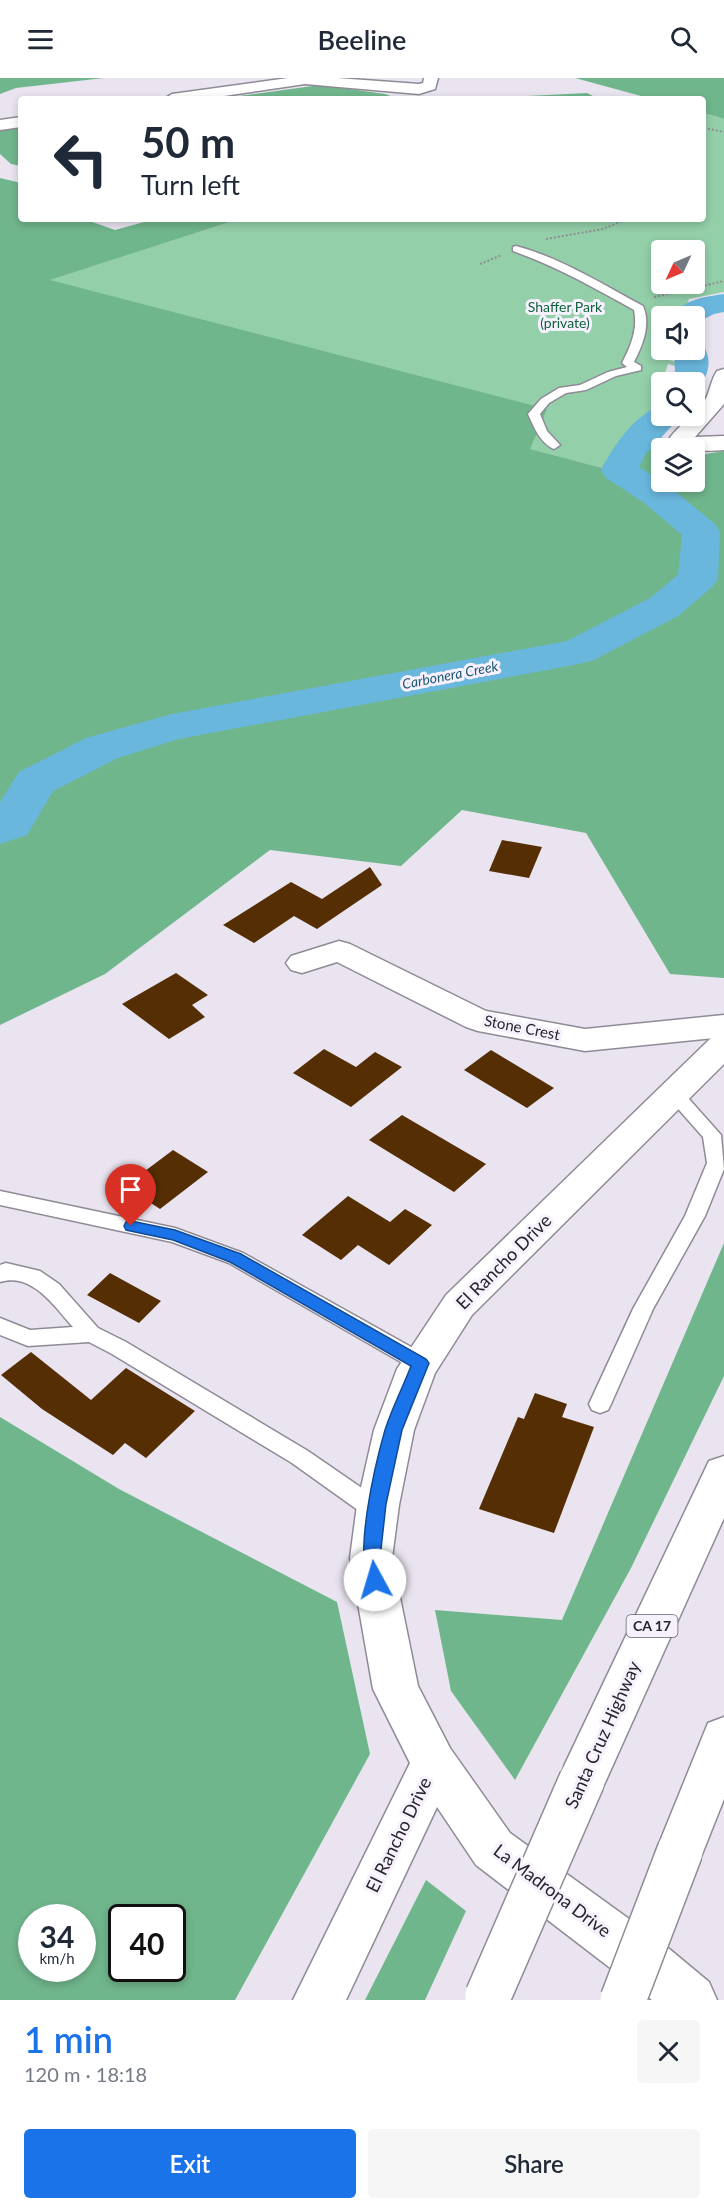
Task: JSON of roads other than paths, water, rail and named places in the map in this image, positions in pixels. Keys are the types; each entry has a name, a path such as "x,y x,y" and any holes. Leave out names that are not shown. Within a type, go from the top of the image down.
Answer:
{"main road":[{"path":"193,96 305,80 418,89 430,86 431,78"},
{"path":"0,125 18,122"},
{"path":"720,369 722,389 709,413 680,439 699,445 724,443"},
{"name":"Stone Crest","path":"302,963 339,951 478,1020 585,1040 724,1026"},
{"name":"El Rancho Drive","path":"320,2000 434,1763 396,1689 371,1558 377,1511 394,1430 421,1363 459,1305 724,1045"},
{"name":"Santa Cruz Highway","path":"487,1998 582,1780 724,1473"},
{"path":"623,2000 724,1738"},
{"name":"La Madrona Drive","path":"434,1763 492,1849 644,1960 691,2000"}],"lane":[{"path":"516,249 563,268 639,308 641,316 640,340 628,363 637,368 612,374 582,388 563,390 545,401 534,414 542,432 554,445"},
{"path":"600,1404 643,1309 695,1216 717,1163 712,1135 674,1094"},
{"path":"0,1198 175,1235 236,1258 421,1363"},
{"path":"0,1274 6,1271 33,1276 52,1289 91,1334 119,1348 300,1457 377,1511"},
{"path":"0,1326 28,1338 91,1334"}],"waterway":[{"name":"Carbonera Creek","path":"705,307 724,303"},
{"name":"Carbonera Creek","path":"691,360 692,372"},
{"name":"Carbonera Creek","path":"0,830 10,825 35,782 102,748 172,727 579,651 664,607 698,579 701,532 656,494 619,470 629,450 654,426"}],"park label":[{"name":"Shaffer Park (private)","path":"565,316"}]}
